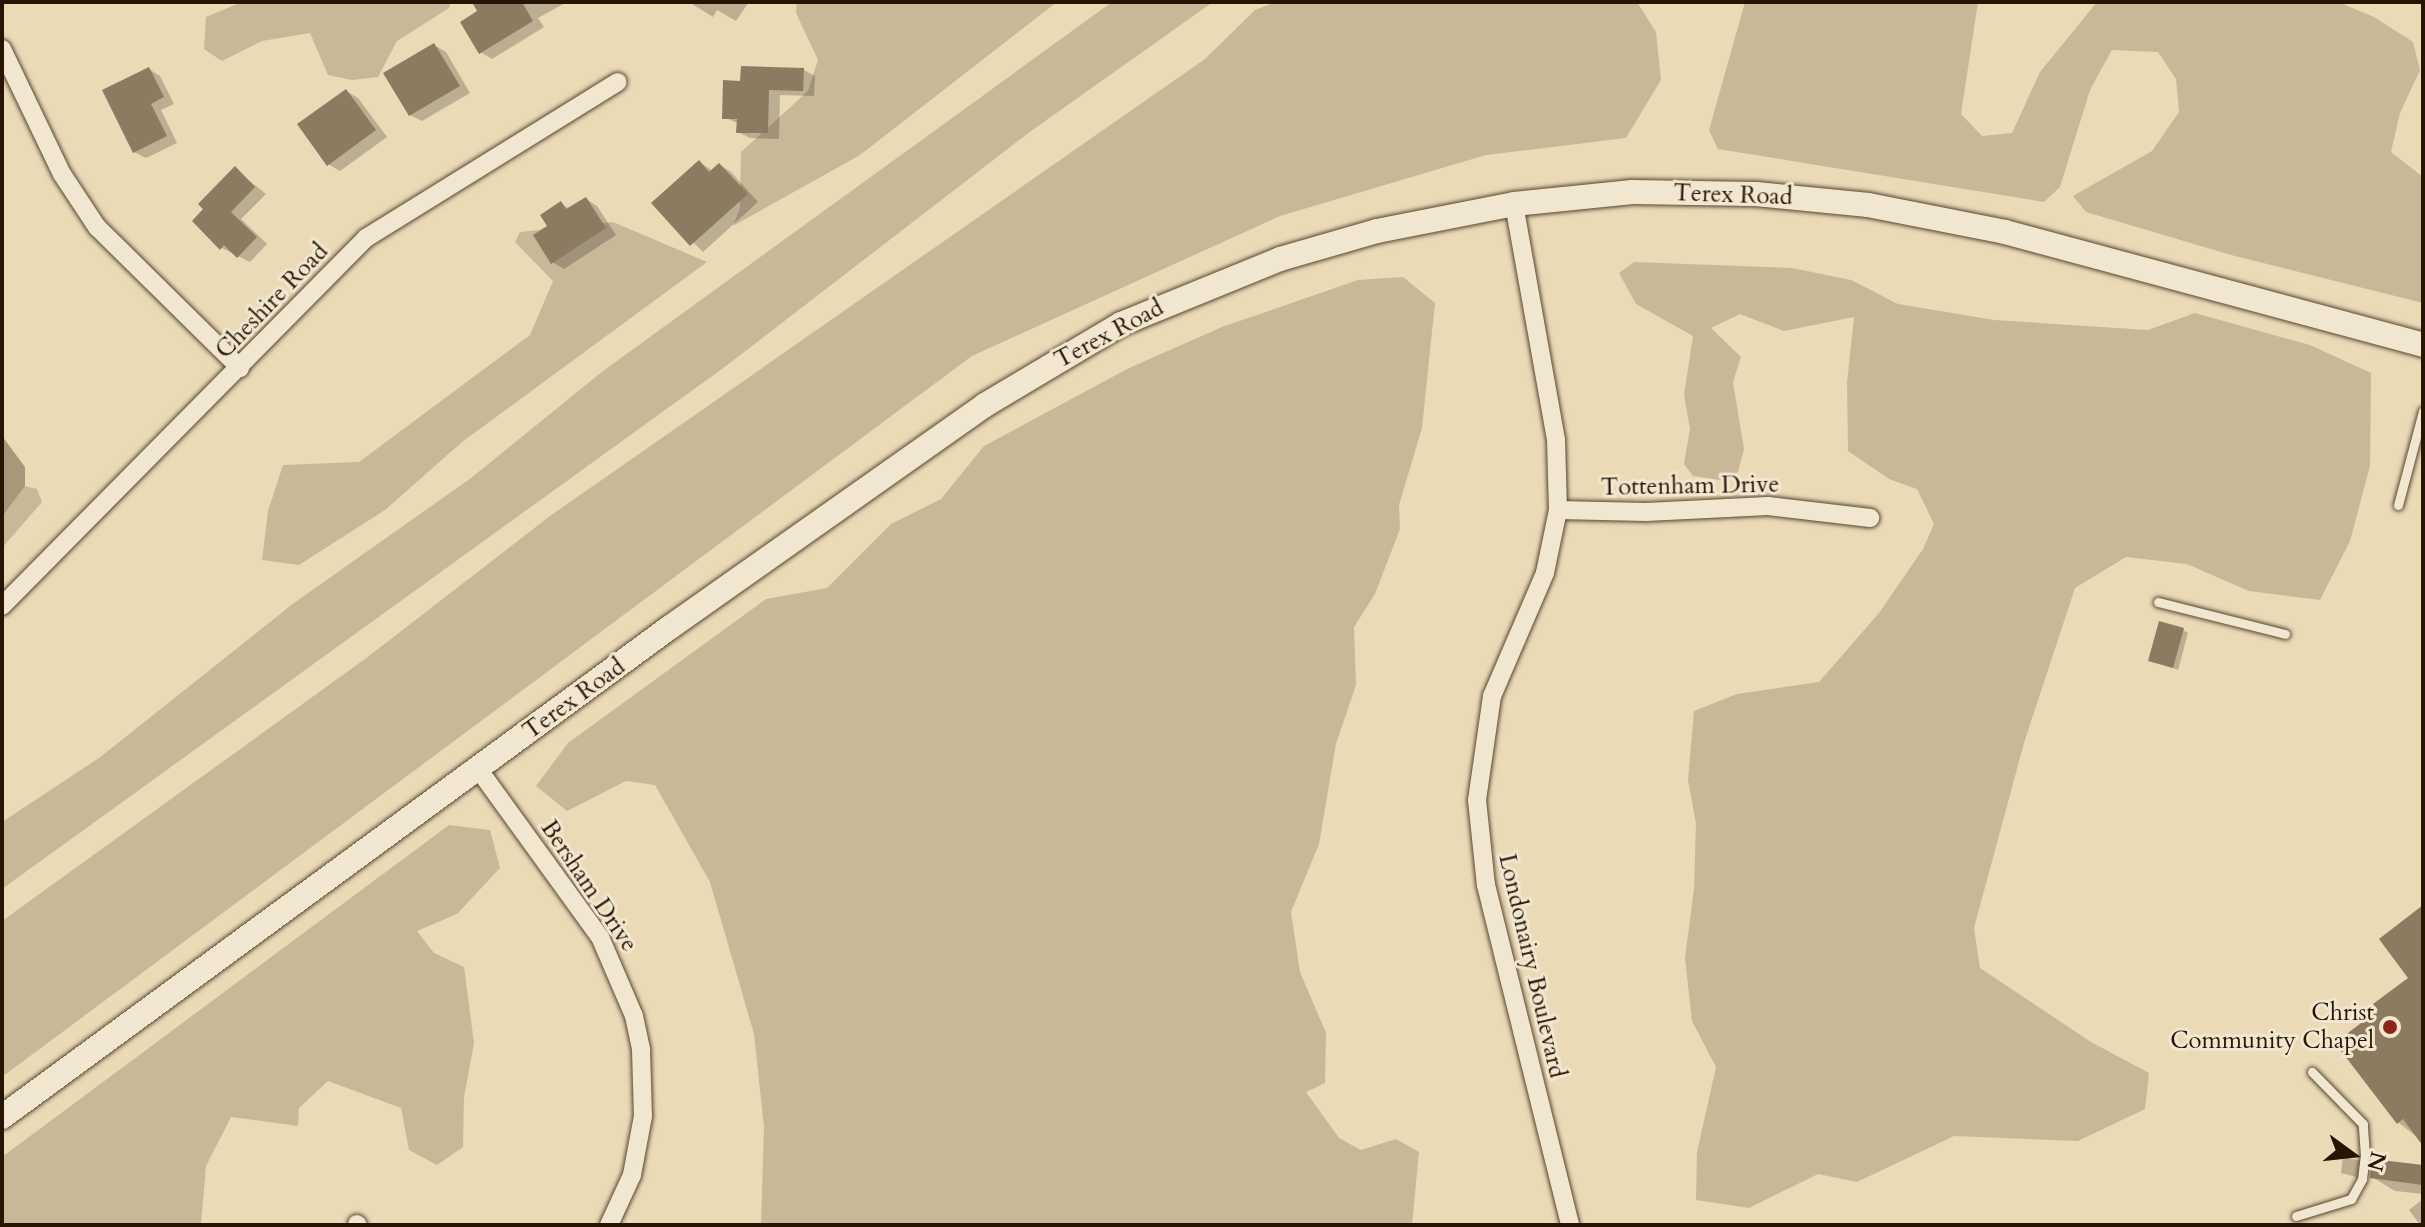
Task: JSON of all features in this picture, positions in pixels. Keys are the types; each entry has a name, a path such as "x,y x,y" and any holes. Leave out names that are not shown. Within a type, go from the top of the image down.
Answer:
{"main road":[{"name":"Terex Road","path":"2,1117 936,438 1121,324 1232,276 1315,248 1429,219 1514,204 1619,193 1705,192 1868,205 2081,250 2423,345"}],"street":[{"path":"2,49 62,174 97,227 240,368"},
{"name":"Cheshire Road","path":"2,606 366,238 618,82"},
{"name":"Londonairy Boulevard","path":"1514,204 1556,439 1558,510 1545,573 1492,696 1477,800 1486,885 1570,1225"},
{"name":"Tottenham Drive","path":"1558,510 1618,513 1768,506 1870,518"},
{"name":"Bersham Drive","path":"479,770 600,937 634,1016 641,1050 643,1116 632,1175 609,1225"}],"lane":[{"path":"2398,505 2423,411"},
{"path":"2158,602 2285,634"},
{"path":"2296,1216 2351,1199 2362,1179 2365,1156 2363,1124 2312,1072"}],"shaded area":[{"path":"242,2 451,2 449,8 397,41 378,77 352,80 328,75 310,33 262,41 222,61 204,49 206,17"},
{"path":"797,2 1057,2 860,155 733,226 740,208 741,152 808,91 818,60 796,13"},
{"path":"1112,2 1213,2 1031,131 726,366 2,889 2,822 99,758 294,603 471,478 603,371"},
{"path":"1276,2 1637,2 1656,32 1661,80 1626,138 1486,155 1280,216 972,356 2,1077 2,921 365,659 550,516 1205,59 1255,10"},
{"path":"1745,2 1978,2 1961,114 1982,136 2012,133 2040,72 2097,2 2338,2 2374,17 2413,42 2420,70 2400,113 2391,152 2423,177 2423,303 2231,255 2086,212 2073,196 2152,151 2179,112 2176,79 2158,52 2112,50 2090,90 2060,187 2044,202 1718,149 1709,130"},
{"path":"613,222 707,262 462,442 385,510 299,565 262,560 268,511 283,465 359,462 530,335 553,281 515,242 520,232"},
{"path":"1634,262 1792,268 1851,280 1898,304 1994,320 2148,330 2195,313 2310,345 2371,373 2370,466 2350,541 2320,600 2249,591 2187,564 2126,557 2075,588 2024,743 1974,928 1980,968 2091,1042 2149,1073 2145,1109 2078,1141 1954,1136 1857,1182 1818,1174 1749,1208 1696,1200 1697,1152 1716,1067 1692,1021 1685,958 1694,889 1696,824 1688,780 1694,711 1737,694 1819,682 1879,613 1923,549 1934,524 1917,489 1889,479 1848,451 1847,383 1854,317 1784,331 1740,314 1711,328 1741,357 1733,382 1744,449 1738,472 1720,480 1693,476 1684,464 1690,429 1684,395 1693,336 1636,304 1619,273"},
{"path":"1403,277 1435,303 1422,428 1399,505 1400,529 1375,594 1354,627 1356,685 1336,744 1319,844 1291,912 1300,972 1326,1033 1325,1083 1306,1092 1339,1138 1361,1150 1396,1139 1419,1152 1412,1225 761,1225 764,1127 754,1034 710,882 655,785 626,781 567,811 536,786 568,743 766,599 827,588 891,524 941,499 984,446 1127,369 1222,327 1358,280"},
{"path":"2,436 25,467 25,486 2,517"},
{"path":"25,486 37,489 42,502 2,548 2,517"},
{"path":"449,825 490,830 500,868 457,914 417,931 434,953 464,967 474,1043 464,1097 463,1147 437,1165 409,1150 401,1108 328,1081 299,1108 298,1126 231,1117 206,1166 201,1225 2,1225 2,1157"}],"building":[{"path":"472,2 522,2 533,21 479,54 460,22 477,11"},
{"path":"434,43 460,86 409,116 383,73"},
{"path":"741,66 804,68 803,91 769,90 768,133 736,133 737,119 722,119 723,80 740,81"},
{"path":"149,67 164,97 151,104 167,136 133,153 102,90"},
{"path":"346,89 376,130 327,166 297,124"},
{"path":"699,160 709,172 719,163 748,194 690,246 651,203"},
{"path":"235,166 255,187 231,212 257,237 237,258 224,245 220,250 192,221 203,209 198,204"},
{"path":"586,197 606,228 551,264 533,235 547,226 540,215 561,201 566,209"},
{"path":"2159,621 2184,628 2173,668 2148,661"},
{"name":"Christ Community Chapel","path":"2423,905 2423,1146 2403,1119 2397,1124 2335,1043 2378,1010 2373,1004 2408,978 2379,939"},
{"path":"2372,1159 2423,1165 2423,1185 2370,1178"}],"place":[{"name":"Christ Community Chapel","path":"2390,1027"}]}
